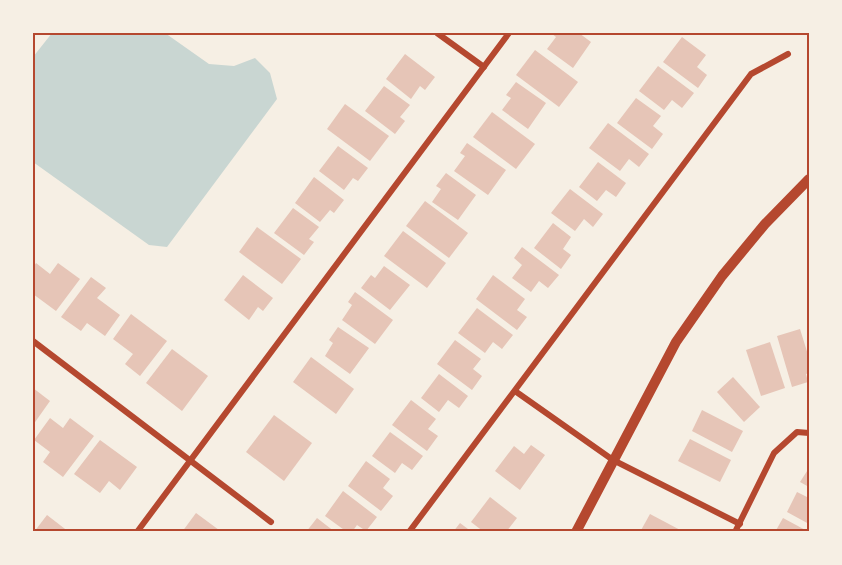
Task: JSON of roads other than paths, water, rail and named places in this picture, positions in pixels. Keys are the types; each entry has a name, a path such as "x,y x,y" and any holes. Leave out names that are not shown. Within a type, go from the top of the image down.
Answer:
{"street":[{"path":"437,33 484,67"},
{"path":"137,532 509,33"},
{"path":"409,532 751,74 788,54"},
{"path":"576,532 676,342 722,276 765,224 809,178"},
{"path":"33,341 271,522"},
{"path":"516,391 613,460 740,524"},
{"path":"735,532 774,453 796,432 809,433"}]}
